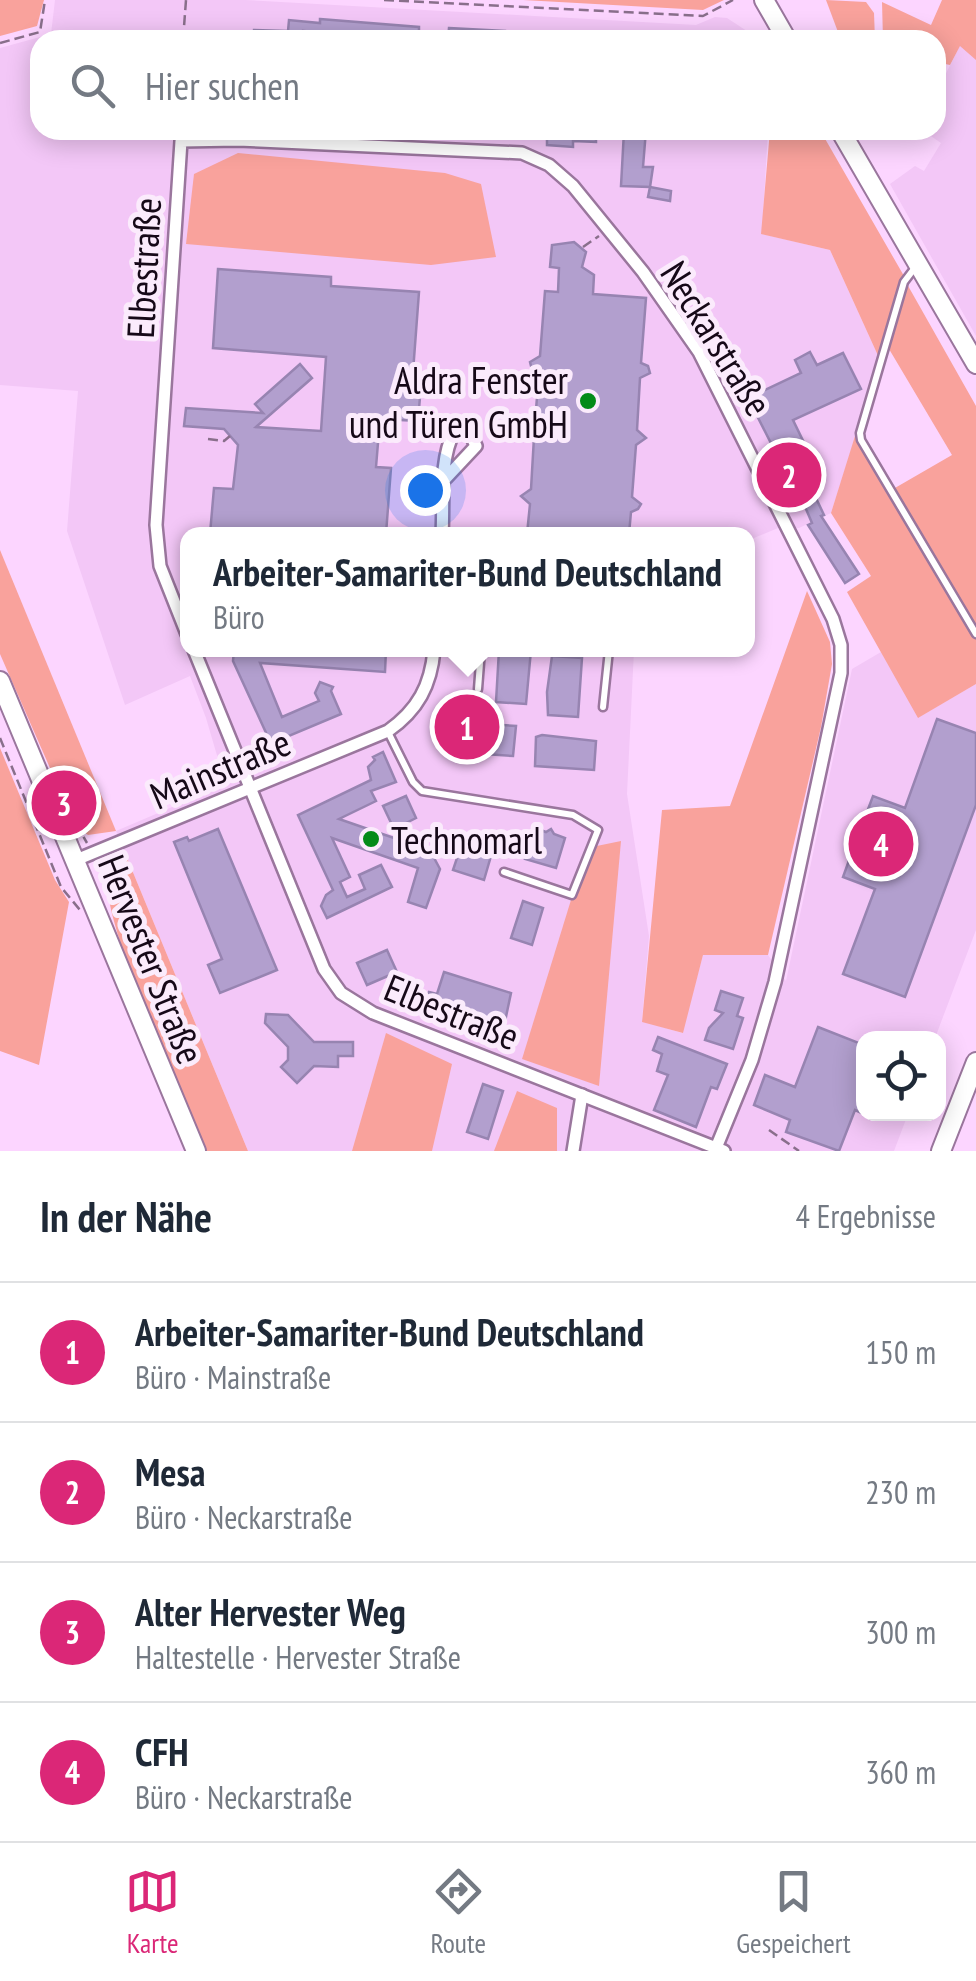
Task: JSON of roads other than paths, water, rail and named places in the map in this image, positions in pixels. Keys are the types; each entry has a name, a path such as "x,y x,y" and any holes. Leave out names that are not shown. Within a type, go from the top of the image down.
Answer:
{"main road":[{"path":"764,0 781,30"},
{"path":"846,140 976,364"},
{"name":"Hervester Straße","path":"0,681 84,856 196,1151"},
{"path":"941,1151 976,1062"}],"street":[{"name":"Neckarstraße","path":"175,140 522,152 562,174 664,300 715,380 834,619 842,646 841,673 775,982 720,1149"},
{"name":"Elbestraße","path":"175,140 156,524 160,566 180,616"},
{"path":"442,527 446,478"},
{"name":"Elbestraße","path":"197,657 324,969 341,993 373,1014 720,1149"},
{"name":"Mainstraße","path":"84,856 388,730 404,720 423,696 432,674 433,657"},
{"path":"574,1151 582,1095"}],"lane":[{"path":"917,264 904,282 860,433 976,634"},
{"path":"478,689 480,657"},
{"path":"603,706 609,657"},
{"path":"388,730 413,782 422,791 573,815 598,830 572,895 504,872"}],"place":[{"name":"Aldra Fenster und Türen GmbH","path":"588,401"},
{"name":"Mesa","path":"789,475"},
{"name":"Arbeiter-Samariter-Bund Deutschland","path":"467,727"},
{"name":"Alter Hervester Weg","path":"64,803"},
{"name":"Technomarl","path":"371,839"},
{"name":"CFH","path":"881,844"}]}
